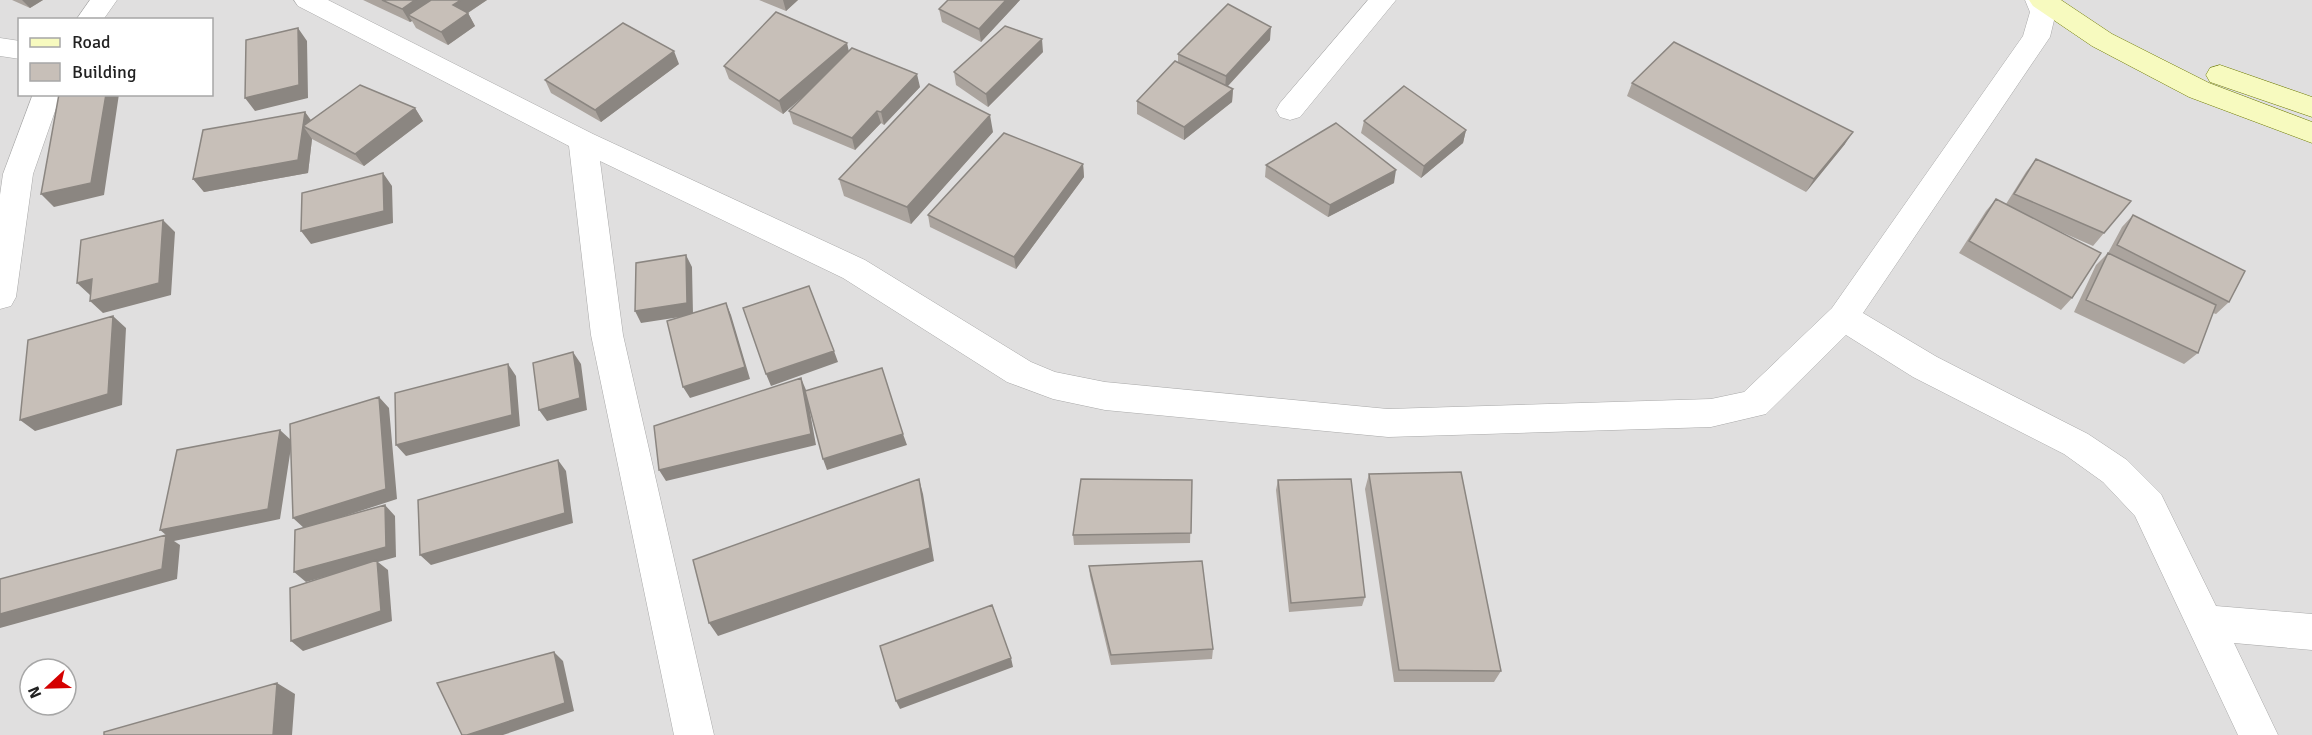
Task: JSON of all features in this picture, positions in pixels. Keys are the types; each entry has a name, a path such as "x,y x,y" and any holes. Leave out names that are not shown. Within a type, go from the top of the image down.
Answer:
{"main road":[{"path":"2040,0 2102,40 2199,90 2312,133"},
{"path":"2077,0 2128,31 2212,72 2312,107"}],"street":[{"path":"90,18 104,0"},
{"path":"307,0 583,141 854,268 1019,372 1053,385 1105,396 1388,423 1711,413 1754,404 1843,317 2036,37 2043,12 2040,0"},
{"path":"1290,110 1383,0"},
{"path":"0,47 18,50"},
{"path":"0,297 9,177 46,96"},
{"path":"583,141 607,335 694,735"},
{"path":"1843,317 1925,367 2076,444 2115,471 2148,505 2258,735"},
{"path":"2205,623 2312,632"}],"shaded area":[{"path":"0,0 2312,0 2312,735 0,735"}],"building":[{"path":"382,0 415,0 402,9"},
{"path":"431,0 461,0 453,5 468,13 441,32 408,15"},
{"path":"948,0 1006,0 979,29 939,9"},
{"path":"1228,4 1271,27 1226,76 1178,54"},
{"path":"776,12 847,43 779,101 724,66"},
{"path":"623,23 674,51 595,110 545,80"},
{"path":"1005,26 1042,39 986,94 954,72"},
{"path":"298,28 299,85 245,98 246,40"},
{"path":"1674,42 1853,132 1814,179 1632,83"},
{"path":"852,48 917,74 881,112 877,111 852,138 789,111"},
{"path":"1175,61 1233,89 1184,127 1137,101"},
{"path":"929,84 990,115 907,207 839,179"},
{"path":"360,85 415,108 355,154 303,126"},
{"path":"1404,86 1466,130 1424,166 1364,121"},
{"path":"59,96 106,96 91,183 41,194"},
{"path":"305,112 298,160 193,179 203,130"},
{"path":"1336,123 1396,170 1330,205 1266,165"},
{"path":"1004,133 1083,164 1014,257 928,215"},
{"path":"2036,159 2131,201 2104,233 2014,194"},
{"path":"383,173 384,211 301,231 302,193"},
{"path":"1996,199 2101,253 2072,298 1969,241"},
{"path":"2133,215 2245,271 2229,302 2117,245"},
{"path":"163,220 159,283 90,301 92,279 77,283 81,240"},
{"path":"2108,253 2216,305 2198,353 2086,300"},
{"path":"686,255 687,303 635,311 636,263"},
{"path":"809,286 834,351 766,374 743,308"},
{"path":"726,303 745,367 683,387 667,321"},
{"path":"113,316 108,394 20,420 28,340"},
{"path":"573,352 580,398 539,410 533,363"},
{"path":"508,364 512,415 396,445 395,393"},
{"path":"882,368 903,434 823,459 805,391"},
{"path":"801,378 811,434 659,470 654,426"},
{"path":"379,397 386,489 293,518 290,424"},
{"path":"280,430 268,509 160,530 177,450"},
{"path":"558,460 565,513 420,555 418,500"},
{"path":"1461,472 1501,671 1399,670 1369,474"},
{"path":"919,479 930,548 709,623 693,560"},
{"path":"1081,479 1192,480 1191,533 1073,535"},
{"path":"1351,479 1365,597 1291,603 1278,480"},
{"path":"385,505 386,547 294,572 295,530"},
{"path":"166,535 162,569 0,614 0,579"},
{"path":"377,560 381,611 291,641 290,588"},
{"path":"1202,561 1213,649 1111,655 1089,566"},
{"path":"992,605 1011,658 896,701 880,646"},
{"path":"554,652 565,703 462,735 437,683"},
{"path":"277,683 273,735 104,735 104,732"}]}
